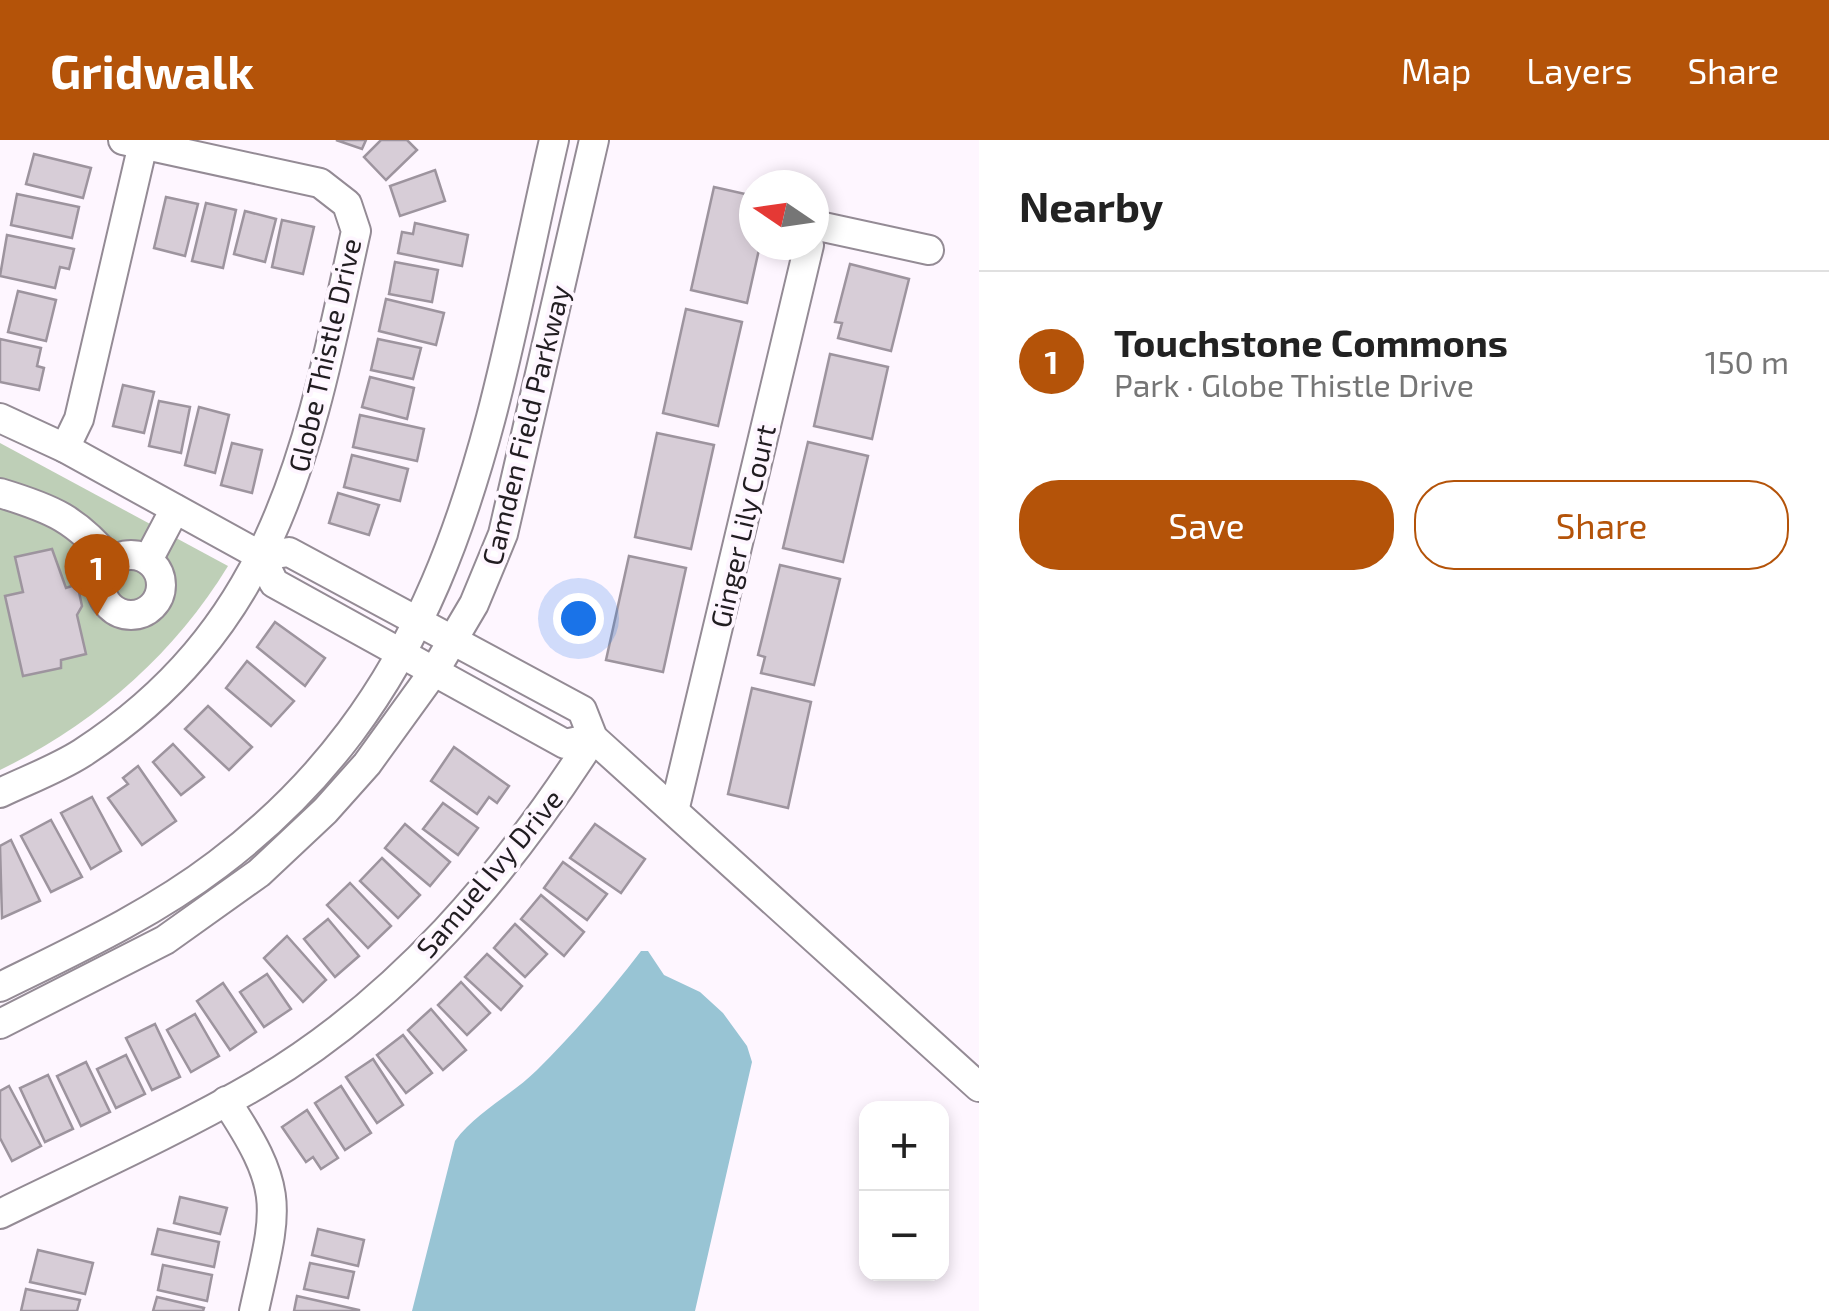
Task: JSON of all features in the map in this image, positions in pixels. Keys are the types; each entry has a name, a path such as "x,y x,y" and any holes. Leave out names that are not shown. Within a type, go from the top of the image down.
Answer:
{"street":[{"name":"Camden Field Parkway","path":"0,986 138,916 237,848 328,760 371,705 420,621 469,501 554,140"},
{"name":"Camden Field Parkway","path":"0,1024 140,954 213,909 259,874 367,764 435,670 454,640 504,534 594,140"},
{"path":"65,448 78,419 133,142"},
{"name":"Globe Thistle Drive","path":"0,793 81,754 142,706 204,642 261,556 304,455 356,231 348,204 320,183 133,142"},
{"path":"829,228 929,250"},
{"name":"Ginger Lily Court","path":"674,807 805,260"},
{"path":"0,418 65,448 261,556 274,583 565,744 593,738"},
{"path":"0,493 74,522 112,562"},
{"path":"148,560 175,509"},
{"path":"261,556 289,552 582,710 593,738 674,807 979,1087"},
{"path":"130,555 148,560 159,576 159,595 146,610 127,615 104,598 102,578 112,562 130,555"},
{"name":"Samuel Ivy Drive","path":"0,1214 226,1101 328,1037 426,953 530,832 593,738"},
{"path":"226,1101 270,1174 272,1232 254,1311"}],"green space":[{"path":"0,443 228,566 183,629 129,684 67,732 0,770"}],"water":[{"path":"641,951 648,951 664,975 700,992 723,1013 747,1046 752,1062 695,1311 412,1311 455,1141 473,1121 551,1056"}],"building":[{"path":"336,140 366,140 362,149"},
{"path":"381,140 407,140 417,150 386,180 364,157"},
{"path":"34,154 91,168 83,198 26,184"},
{"path":"435,170 445,201 400,216 390,186"},
{"path":"714,187 739,193 739,260 757,260 747,303 691,290"},
{"path":"17,194 79,207 72,238 11,225"},
{"path":"166,197 198,204 185,256 154,248"},
{"path":"206,203 236,210 223,268 192,261"},
{"path":"245,211 276,219 265,262 234,254"},
{"path":"282,220 314,227 303,274 272,267"},
{"path":"415,223 468,235 462,266 398,253 402,232 413,234"},
{"path":"7,235 74,249 69,269 60,267 55,288 0,276"},
{"path":"395,262 438,270 432,302 389,294"},
{"path":"850,264 909,279 891,351 838,338 842,323 835,322"},
{"path":"18,291 56,300 46,341 8,332"},
{"path":"386,299 444,313 436,345 379,331"},
{"path":"686,309 742,322 718,426 663,413"},
{"path":"0,339 41,348 37,366 44,368 39,390 0,382"},
{"path":"378,339 421,348 413,379 371,370"},
{"path":"830,354 888,367 872,439 814,426"},
{"path":"370,377 414,388 407,419 362,407"},
{"path":"123,385 154,392 144,433 113,426"},
{"path":"159,401 190,407 181,453 149,446"},
{"path":"199,407 229,415 215,473 185,465"},
{"path":"360,415 424,429 417,461 353,447"},
{"path":"657,433 714,445 691,549 635,537"},
{"path":"808,442 868,456 843,562 783,548"},
{"path":"232,443 262,450 252,493 221,485"},
{"path":"352,455 408,469 400,501 344,487"},
{"path":"338,493 379,505 369,535 329,523"},
{"path":"52,549 66,588 72,586 79,592 82,606 77,615 86,654 61,660 61,668 23,676 5,596 23,592 15,557"},
{"path":"629,556 686,568 663,672 606,660"},
{"path":"780,565 840,579 814,685 761,673 765,657 758,655"},
{"path":"275,622 325,658 305,686 257,647"},
{"path":"247,661 294,701 271,726 226,688"},
{"path":"752,688 811,702 788,808 728,794"},
{"path":"208,706 252,747 229,770 185,729"},
{"path":"173,744 204,777 181,795 153,762"},
{"path":"454,747 509,786 497,803 489,797 477,814 431,781"},
{"path":"138,766 176,821 142,845 108,798 128,784 123,778"},
{"path":"92,797 121,851 91,869 61,813"},
{"path":"443,803 478,828 458,855 423,829"},
{"path":"51,820 82,877 51,892 21,836"},
{"path":"405,824 450,862 430,886 385,848"},
{"path":"595,824 645,859 621,893 570,858"},
{"path":"11,840 40,901 2,918 0,846"},
{"path":"382,858 420,895 398,918 360,881"},
{"path":"563,862 607,894 587,920 544,888"},
{"path":"350,883 391,926 368,948 327,905"},
{"path":"541,895 584,932 564,956 521,919"},
{"path":"328,919 359,956 335,977 304,939"},
{"path":"515,924 547,954 525,977 494,948"},
{"path":"287,936 326,980 303,1002 264,958"},
{"path":"487,954 522,986 501,1010 465,977"},
{"path":"267,974 291,1009 264,1027 240,992"},
{"path":"461,982 490,1013 467,1035 438,1005"},
{"path":"223,983 256,1032 230,1050 197,1001"},
{"path":"431,1009 466,1050 443,1070 408,1030"},
{"path":"195,1014 219,1056 191,1072 167,1030"},
{"path":"155,1024 180,1077 152,1090 126,1038"},
{"path":"403,1035 432,1073 406,1093 377,1055"},
{"path":"126,1055 145,1094 116,1108 97,1069"},
{"path":"373,1059 403,1105 377,1123 346,1077"},
{"path":"86,1062 110,1112 81,1126 57,1076"},
{"path":"48,1075 73,1129 45,1142 20,1088"},
{"path":"9,1086 41,1146 12,1161 0,1138 0,1091"},
{"path":"341,1086 371,1133 345,1150 315,1103"},
{"path":"307,1110 338,1158 321,1169 313,1157 306,1162 282,1127"},
{"path":"180,1197 227,1208 220,1234 174,1223"},
{"path":"158,1229 219,1242 214,1267 152,1254"},
{"path":"318,1229 364,1240 358,1266 312,1255"},
{"path":"38,1250 93,1263 85,1294 30,1282"},
{"path":"310,1263 354,1272 348,1298 304,1289"},
{"path":"163,1265 212,1275 207,1301 158,1290"},
{"path":"26,1289 80,1300 77,1311 21,1311"},
{"path":"297,1296 359,1310 359,1311 294,1311"},
{"path":"157,1297 204,1308 153,1311"}],"place":[{"name":"Touchstone Commons","path":"97,616"}]}
